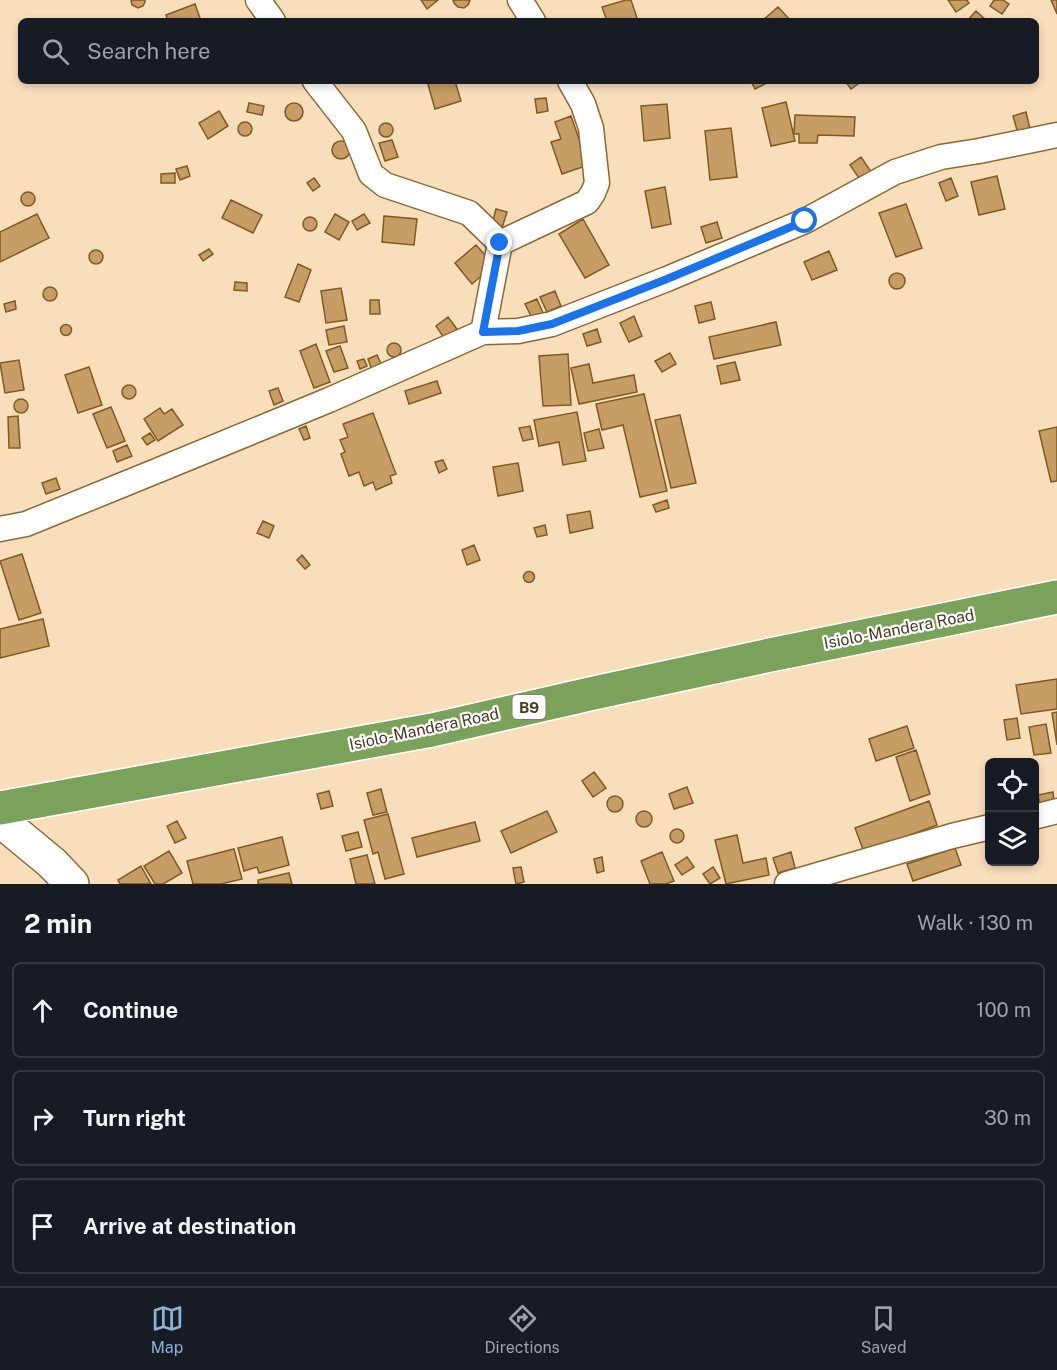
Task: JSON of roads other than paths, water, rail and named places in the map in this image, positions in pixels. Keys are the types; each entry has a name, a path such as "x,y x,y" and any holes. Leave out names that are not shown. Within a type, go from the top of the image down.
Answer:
{"highway":[{"name":"Isiolo-Mandera Road","path":"0,808 432,730 770,655 1057,597"}],"street":[{"path":"258,0 271,18"},
{"path":"520,0 531,18"},
{"path":"317,84 354,131 371,174 385,185 469,213 500,243"},
{"path":"500,243 587,202 593,193 597,183 591,128 583,104 572,84"},
{"path":"0,529 26,524 111,490 330,400 483,332 518,331 552,324 667,279 805,221 895,172 940,157 979,152 1057,135"},
{"path":"483,332 500,243"},
{"path":"1039,816 1057,811"},
{"path":"0,820 52,863 72,884"},
{"path":"787,884 985,828"}]}
